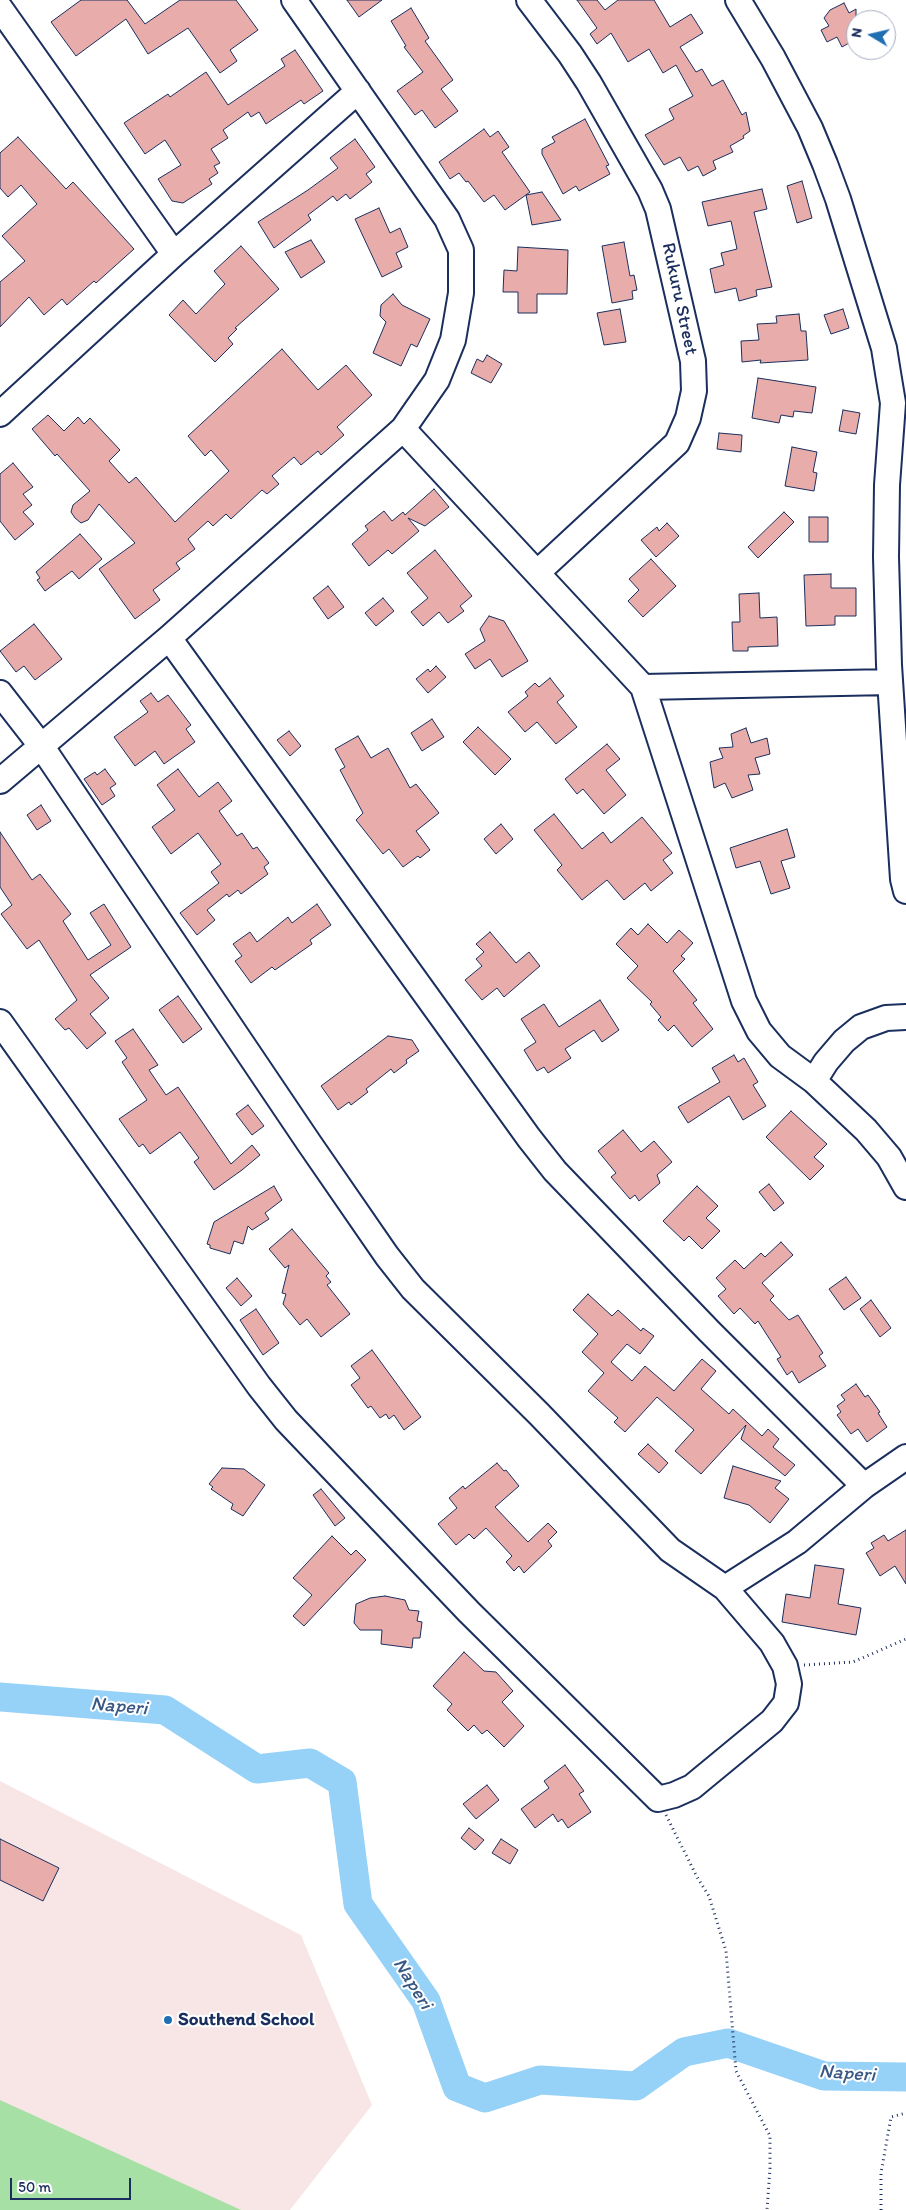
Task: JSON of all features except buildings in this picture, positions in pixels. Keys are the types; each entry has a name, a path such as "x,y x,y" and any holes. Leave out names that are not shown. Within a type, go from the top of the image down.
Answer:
{"street":[{"path":"0,781 170,638 403,429 437,380 453,340 462,293 460,250 446,220 294,0"},
{"name":"Rukuru Street","path":"529,0 570,54 589,83 650,190 658,209 693,361 694,381 688,418 677,443 538,572"},
{"path":"738,0 773,58 810,128 825,164 838,199 899,402 887,485 886,557 895,669 903,879 906,891"},
{"path":"0,8 174,254"},
{"path":"0,414 174,254 358,91"},
{"path":"403,429 643,687 744,1001 758,1031 780,1056 814,1081 866,1130 889,1157 906,1187"},
{"path":"170,638 529,1138 555,1171 702,1324 864,1486"},
{"path":"643,687 895,669"},
{"path":"0,693 42,747 314,1151 387,1256 414,1289 519,1393 670,1550 725,1588 772,1643 784,1666 789,1684 786,1703 772,1720 692,1787 674,1795 658,1799 469,1612 286,1420 258,1386 0,1022"},
{"path":"814,1081 838,1048 861,1027 886,1018 906,1017"},
{"path":"725,1588 797,1542 864,1486 906,1457"}],"path":[{"path":"784,1666 853,1662 906,1639"},
{"path":"658,1799 697,1877 709,1896 726,1951 736,2071 770,2136 767,2210"},
{"path":"881,2210 881,2173 891,2117 906,2113"}],"shaded area":[{"name":"Southend School","path":"0,1781 301,1935 372,2105 290,2210 0,2210"}],"green space":[{"path":"0,2100 241,2210 0,2210"}],"waterway":[{"name":"Naperi","path":"0,1697 165,1710 257,1769 310,1763 342,1782 358,1904 426,2001 457,2087 485,2098 540,2080 636,2086 684,2052 728,2043 824,2076 906,2077"}],"place":[{"name":"Southend School","path":"168,2020"}]}
